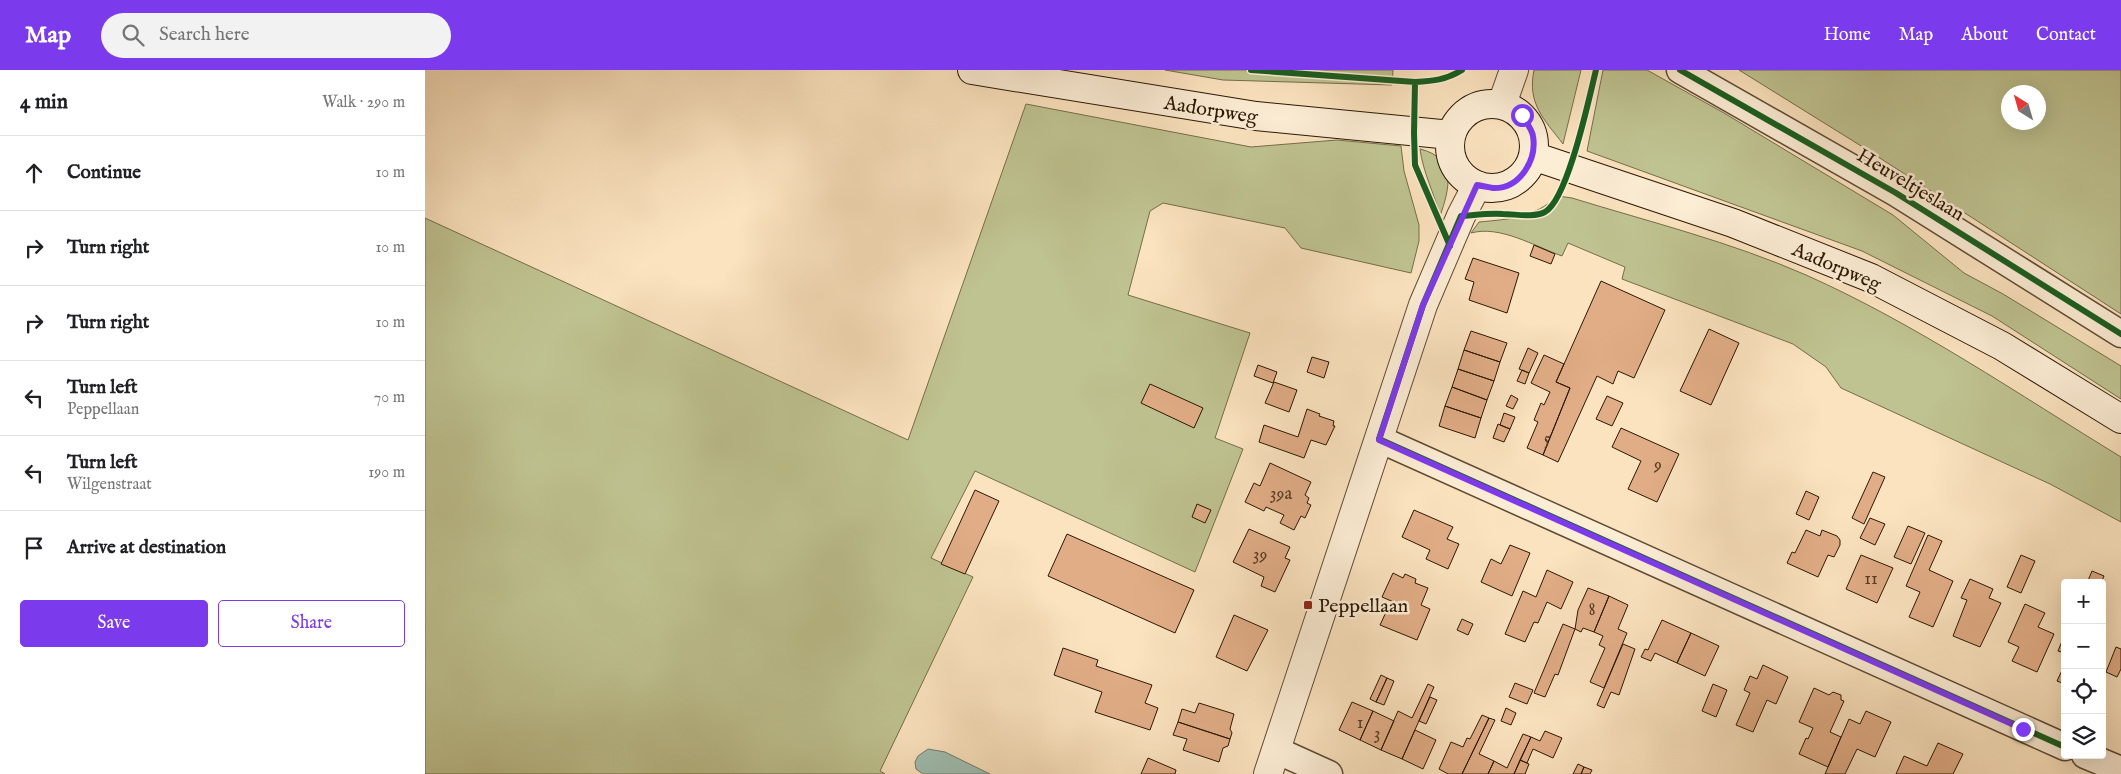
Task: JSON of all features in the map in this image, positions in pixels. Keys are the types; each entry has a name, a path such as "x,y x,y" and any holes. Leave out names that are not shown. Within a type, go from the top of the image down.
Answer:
{"main road":[{"name":"Aadorpweg","path":"971,70 1256,116 1451,135"},
{"path":"1502,104 1514,70"},
{"path":"1486,104 1502,104 1522,115 1533,134 1533,156 1525,172 1512,183 1495,188 1477,185 1461,174 1451,156 1451,135 1459,120 1471,109 1486,104"},
{"name":"Aadorpweg","path":"1533,156 1733,223 1871,278 2002,346 2121,420"},
{"path":"1272,762 1423,305 1477,185"}],"street":[{"name":"Heuveltjeslaan","path":"1680,70 1896,193 2121,334"},
{"path":"1379,440 2061,745"},
{"path":"2095,759 2121,770"},
{"path":"1272,762 1329,774"}],"green space":[{"path":"1165,70 1393,70 1392,85 1223,80"},
{"path":"1534,70 1581,70 1563,144 1544,119 1535,102 1532,82"},
{"path":"1603,70 1647,70 1724,113 1893,215 1964,273 2003,294 2121,366 2121,399 1992,316 1862,251 1587,151"},
{"path":"1739,70 2121,70 2121,314 1866,149"},
{"path":"1026,104 1251,147 1337,140 1401,146 1404,171 1419,225 1419,241 1411,273 1301,248 1285,228 1163,203 1150,211 1128,295 1250,333 1215,438 1243,449 1195,572 975,471 931,558 973,577 880,771 885,774 425,774 425,218 908,440"},
{"path":"1420,149 1432,153 1440,159 1448,175 1448,185 1440,216 1424,166"},
{"path":"1558,196 1572,198 1690,233 1778,263 1847,294 1927,338 2121,457 2121,522 2050,484 1841,388 1826,367 1793,344 1622,279 1625,267 1568,243 1562,256 1505,234 1482,231 1471,233 1479,222 1521,216 1540,209"}],"shaded area":[{"path":"928,749 945,752 990,774 923,774 916,769 915,762 918,756"}],"building":[{"path":"1534,245 1555,254 1551,264 1530,256"},
{"path":"1473,258 1519,273 1507,313 1469,300 1474,282 1465,279"},
{"path":"1601,281 1665,310 1634,378 1618,371 1613,384 1597,376 1558,462 1543,455 1570,388 1556,382"},
{"path":"1709,329 1739,343 1711,405 1680,391"},
{"path":"1471,331 1507,343 1500,362 1464,350"},
{"path":"1528,348 1538,353 1529,373 1519,369"},
{"path":"1464,350 1500,362 1494,381 1458,369"},
{"path":"1544,355 1564,364 1556,382 1570,388 1543,455 1527,448 1538,422 1534,420 1541,403 1544,405 1550,392 1531,383"},
{"path":"1312,357 1329,362 1324,378 1307,372"},
{"path":"1258,365 1277,372 1273,383 1254,376"},
{"path":"1458,369 1494,381 1487,400 1452,387"},
{"path":"1522,370 1529,373 1525,384 1517,381"},
{"path":"1274,382 1297,390 1289,412 1265,403"},
{"path":"1150,384 1203,408 1194,428 1141,403"},
{"path":"1452,387 1487,400 1481,418 1445,406"},
{"path":"1511,395 1518,399 1513,409 1506,406"},
{"path":"1607,396 1623,403 1612,426 1596,419"},
{"path":"1445,406 1481,418 1475,438 1439,426"},
{"path":"1307,409 1320,414 1319,416 1334,421 1333,426 1335,426 1326,445 1311,440 1304,458 1259,442 1264,425 1298,437"},
{"path":"1504,413 1515,417 1510,429 1500,425"},
{"path":"1498,424 1510,429 1504,442 1493,438"},
{"path":"1621,428 1679,454 1657,502 1628,489 1641,461 1612,447"},
{"path":"1270,463 1311,482 1305,495 1309,498 1307,503 1311,505 1305,518 1301,516 1294,530 1280,523 1284,515 1266,507 1264,511 1245,502 1254,483 1260,486"},
{"path":"1873,472 1885,477 1864,524 1852,518"},
{"path":"975,490 999,501 965,574 941,564"},
{"path":"1806,491 1819,497 1809,520 1796,514"},
{"path":"1197,504 1211,510 1205,523 1192,517"},
{"path":"1414,510 1453,527 1447,539 1459,544 1448,569 1426,559 1430,550 1402,537"},
{"path":"1870,518 1885,524 1875,545 1860,538"},
{"path":"1908,526 1925,533 1911,564 1894,557"},
{"path":"1249,529 1290,547 1285,558 1290,560 1275,592 1261,586 1264,577 1233,562"},
{"path":"1806,530 1820,536 1822,530 1837,536 1840,540 1840,545 1834,557 1828,555 1818,577 1787,563 1792,552 1795,553"},
{"path":"1067,534 1194,590 1175,633 1048,576"},
{"path":"1928,535 1942,541 1929,570 1953,581 1933,627 1909,617 1920,592 1906,586"},
{"path":"1510,545 1530,553 1512,596 1481,582 1491,559 1501,564"},
{"path":"1861,555 1893,568 1877,603 1846,589"},
{"path":"2021,555 2035,561 2021,593 2007,587"},
{"path":"1547,570 1573,582 1561,609 1547,602 1538,623 1534,622 1525,642 1505,634 1523,591 1536,597"},
{"path":"2092,571 2104,576 2103,579 2089,579"},
{"path":"1393,573 1403,578 1405,574 1416,579 1415,583 1428,588 1421,605 1430,609 1417,640 1380,625 1387,610 1392,612 1396,603 1382,597"},
{"path":"1970,579 1993,589 1989,598 2001,603 1980,647 1953,636 1967,600 1961,598"},
{"path":"1588,588 1609,596 1594,632 1583,628 1581,632 1575,629 1578,610"},
{"path":"1609,596 1628,605 1618,629 1627,633 1604,688 1590,682 1605,648 1599,645 1603,636 1594,632"},
{"path":"2025,604 2045,613 2038,627 2054,634 2037,672 2012,661 2019,647 2008,642"},
{"path":"1234,615 1268,630 1247,671 1216,657"},
{"path":"1462,619 1473,624 1468,635 1457,630"},
{"path":"1662,620 1691,633 1677,663 1655,653 1651,661 1641,657 1645,649 1648,650"},
{"path":"1563,624 1575,629 1558,675 1555,674 1545,697 1534,693"},
{"path":"1691,633 1719,646 1705,676 1677,663"},
{"path":"1623,644 1635,649 1619,695 1611,692 1604,708 1597,705"},
{"path":"2116,647 2121,649 2121,669 2117,677 2106,672"},
{"path":"1063,648 1098,660 1096,666 1152,685 1145,703 1158,708 1150,730 1095,712 1102,692 1054,675"},
{"path":"1763,665 1788,677 1776,704 1767,700 1753,732 1736,725 1750,693 1744,690 1750,676 1757,679"},
{"path":"2061,672 2061,682 2057,681"},
{"path":"1381,675 1387,678 1376,702 1370,699"},
{"path":"1387,678 1394,681 1384,705 1376,702"},
{"path":"1515,683 1533,690 1527,704 1509,697"},
{"path":"1428,684 1434,687 1402,759 1381,750 1398,711 1412,718"},
{"path":"1713,684 1727,690 1716,717 1702,711"},
{"path":"1814,688 1829,695 1833,692 1841,695 1841,700 1844,701 1830,732 1841,737 1828,767 1799,754 1813,728 1799,722"},
{"path":"1430,697 1437,700 1426,724 1419,721"},
{"path":"1352,702 1373,711 1360,740 1339,730"},
{"path":"1199,703 1234,714 1230,729 1232,733 1230,739 1178,722 1182,709 1195,713"},
{"path":"1506,708 1516,713 1511,725 1501,721"},
{"path":"1373,711 1394,721 1381,750 1360,740"},
{"path":"1866,711 1891,722 1875,757 1857,749 1845,774 1825,774 1849,719 1860,724"},
{"path":"1482,715 1489,718 1462,774 1448,774 1439,769 1451,742 1463,747 1467,738 1470,739"},
{"path":"1489,718 1495,720 1479,754 1494,761 1488,774 1462,774"},
{"path":"1178,722 1230,739 1228,746 1223,748 1219,762 1183,750 1187,739 1173,735"},
{"path":"1415,730 1436,740 1423,769 1402,759"},
{"path":"1545,731 1562,738 1553,758 1533,749 1527,763 1520,760 1531,737 1540,741"},
{"path":"1523,734 1531,737 1514,774 1488,774 1494,761 1507,768"},
{"path":"1938,743 1963,754 1953,774 1896,774 1904,756 1927,766"},
{"path":"1148,758 1176,770 1175,774 1141,774"},
{"path":"1520,760 1529,764 1525,774 1514,774"},
{"path":"1578,764 1584,767 1581,774 1573,774"},
{"path":"1584,767 1592,770 1590,774 1581,774"}],"cycle path":[{"path":"1251,70 1415,82 1439,79 1462,70"},
{"path":"1596,70 1577,147 1562,188 1554,203 1545,212 1535,215 1493,214 1461,216 1423,305 1379,439 2061,745"},
{"path":"1680,70 1896,193 2121,334"},
{"path":"1415,82 1415,165 1450,246"}],"place":[{"name":"Peppellaan","path":"1308,605"}],"route":[{"path":"1522,115 1533,134 1533,156 1525,172 1512,183 1495,188 1477,185 1461,216 1450,246 1423,305 1379,440 2023,729"}]}
